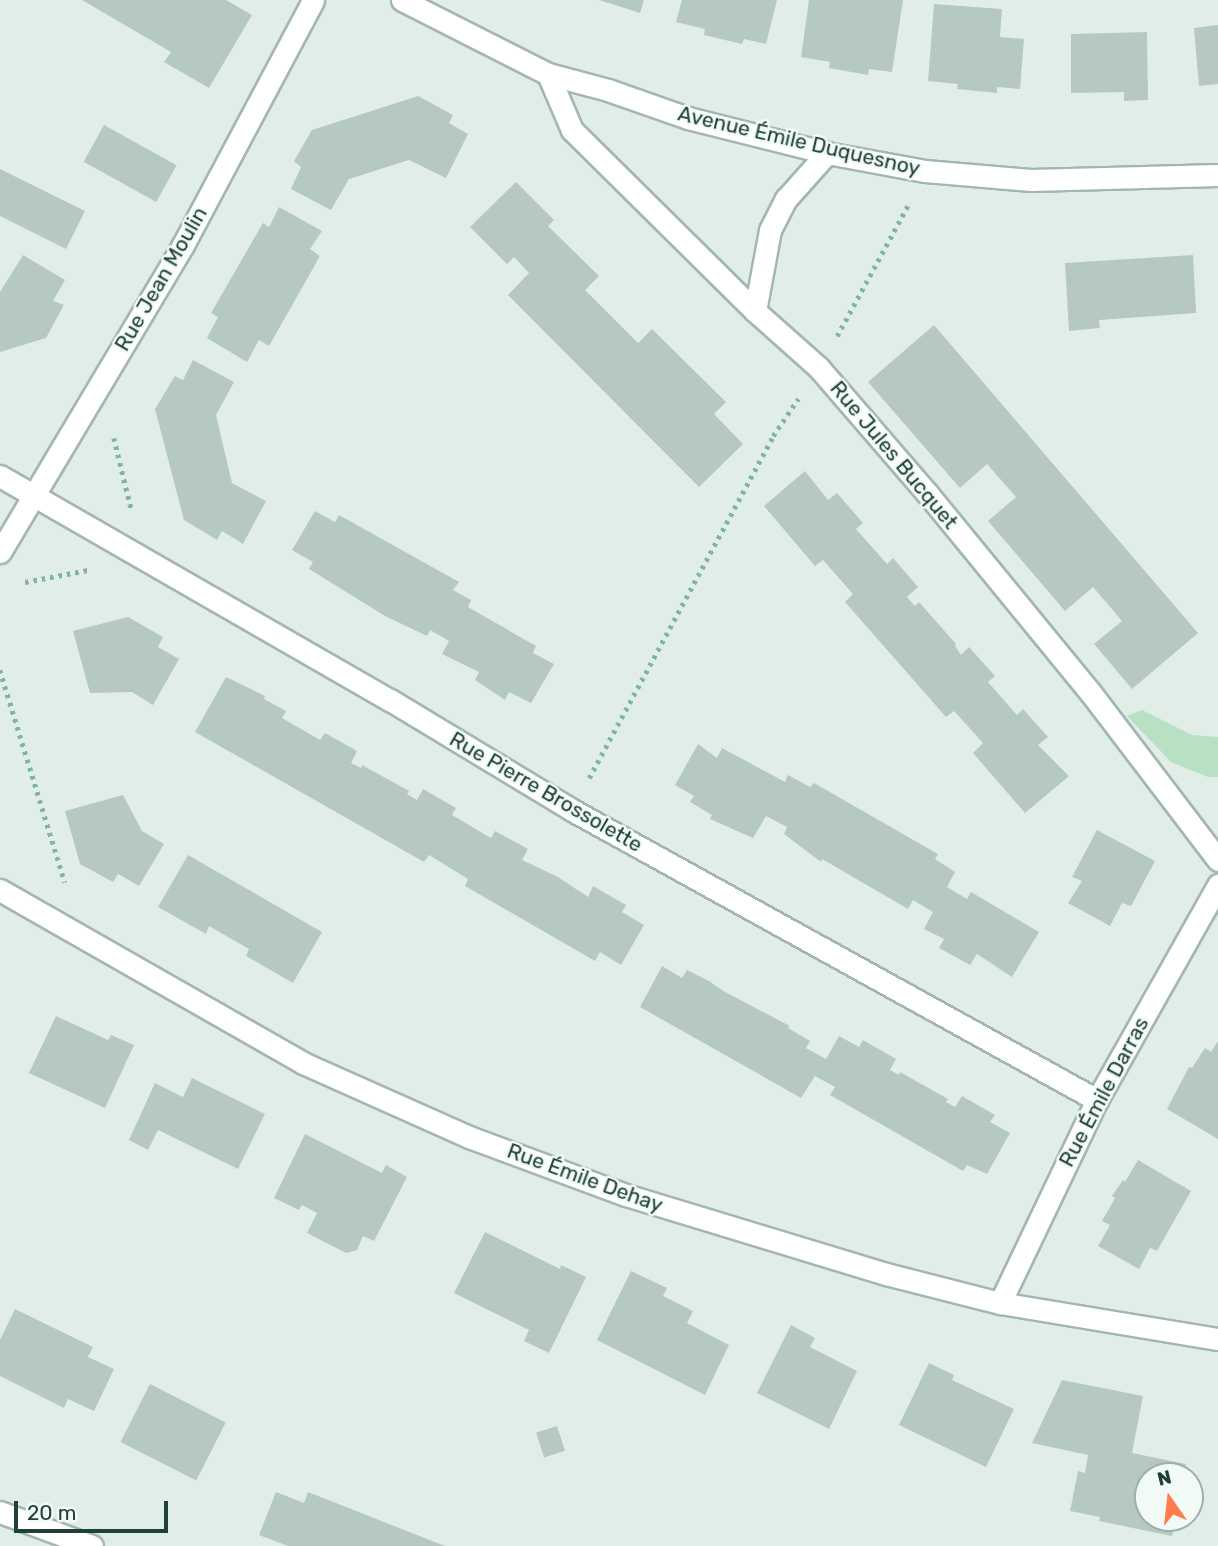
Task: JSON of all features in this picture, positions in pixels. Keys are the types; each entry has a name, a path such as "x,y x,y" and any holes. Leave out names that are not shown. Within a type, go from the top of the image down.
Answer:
{"street":[{"name":"Rue Jean Moulin","path":"0,552 183,245 313,0"},
{"name":"Avenue Émile Duquesnoy","path":"402,0 548,74 608,90 688,118 827,152 925,171 1031,180 1218,175"},
{"name":"Rue Jules Bucquet","path":"548,74 572,130 755,311 819,368 1090,692 1218,860"},
{"path":"755,311 770,230 786,199 827,152"},
{"name":"Rue Pierre Brossolette","path":"0,476 378,693 572,810 1097,1100"},
{"name":"Rue Émile Darras","path":"1000,1303 1097,1100 1218,886"},
{"name":"Rue Émile Dehay","path":"0,890 303,1063 469,1136 626,1195 886,1274 1000,1303 1218,1339"},
{"path":"0,1511 92,1546"}],"path":[{"path":"572,810 773,436 819,368 925,171"},
{"path":"0,670 67,889 60,923"}],"green space":[{"path":"1142,710 1192,735 1218,737 1218,777 1208,777 1171,762 1127,716"}],"building":[{"path":"82,0 226,0 252,15 209,88 164,62 171,52"},
{"path":"599,0 644,0 640,13"},
{"path":"682,0 777,0 766,44 744,39 742,44 704,35 705,29 676,22"},
{"path":"809,0 903,0 892,72 869,69 868,75 829,68 830,62 801,57"},
{"path":"934,4 1002,9 1000,37 1024,39 1020,89 997,87 997,93 957,89 958,84 928,81"},
{"path":"1218,25 1218,84 1199,86 1194,28"},
{"path":"1147,32 1148,100 1124,101 1124,92 1071,93 1071,34"},
{"path":"418,96 453,115 449,123 468,134 446,178 409,160 349,179 331,210 291,189 301,167 294,161 312,130"},
{"path":"104,125 177,165 156,202 84,162"},
{"path":"0,169 85,211 66,249 0,216"},
{"path":"516,182 554,220 548,226 599,276 585,290 638,343 652,329 726,402 714,414 743,444 699,487 508,295 529,273 514,257 507,264 470,227"},
{"path":"279,207 322,231 310,249 320,256 269,346 259,340 247,362 207,338 218,317 211,313 263,223 269,227"},
{"path":"23,255 65,280 53,301 64,305 46,338 0,352 0,292"},
{"path":"1193,255 1196,313 1099,320 1100,328 1069,331 1065,263"},
{"path":"934,325 1198,633 1132,689 1094,644 1122,621 1093,587 1065,611 988,521 1016,497 987,464 960,488 868,382"},
{"path":"193,360 234,382 216,415 232,483 266,501 243,544 222,531 217,540 184,520 155,409 175,376 183,380"},
{"path":"805,471 828,500 837,493 863,523 856,529 887,564 893,558 918,587 907,597 915,606 919,602 956,644 961,655 969,647 995,676 988,682 1017,715 1023,709 1048,737 1038,745 1069,776 1025,813 973,753 983,743 954,711 946,717 845,602 853,594 823,560 815,566 764,506"},
{"path":"315,511 335,522 339,515 459,582 453,590 471,600 468,607 536,646 533,653 554,664 531,703 509,692 505,700 475,680 479,672 442,654 449,641 430,630 427,636 385,616 309,569 313,562 292,550"},
{"path":"128,617 163,637 158,647 179,659 153,705 132,692 90,693 73,631"},
{"path":"226,677 265,696 264,699 286,711 282,718 320,740 325,733 357,751 351,763 361,768 362,765 409,791 407,794 417,800 423,789 456,808 452,815 491,838 495,831 528,849 522,860 558,877 588,897 593,886 626,905 622,912 644,925 621,965 600,952 595,961 465,886 468,879 429,855 424,862 195,732"},
{"path":"698,744 717,758 722,748 785,782 788,775 810,787 814,783 938,854 935,859 955,872 947,887 967,899 971,892 1039,932 1012,977 977,954 970,965 939,948 944,939 924,929 933,912 913,900 908,909 822,859 821,862 784,834 787,827 766,816 753,838 710,819 712,815 690,802 694,796 675,785"},
{"path":"123,795 142,831 164,844 139,886 118,874 113,882 80,864 65,811"},
{"path":"1097,830 1155,861 1131,906 1122,903 1110,926 1068,903 1082,881 1072,877"},
{"path":"188,855 322,932 293,983 246,956 249,949 209,926 206,934 158,907"},
{"path":"662,966 682,978 687,970 790,1026 788,1028 810,1041 806,1048 826,1059 839,1036 859,1047 863,1040 896,1059 890,1070 899,1075 900,1072 948,1099 946,1102 955,1107 962,1096 995,1115 990,1122 1010,1133 987,1174 967,1165 963,1171 830,1095 835,1087 815,1076 801,1098 640,1007"},
{"path":"56,1016 108,1040 111,1035 134,1045 105,1108 29,1073"},
{"path":"1218,1041 1218,1139 1167,1109 1189,1067 1192,1068 1205,1048 1211,1052"},
{"path":"192,1078 265,1114 238,1169 158,1130 148,1150 129,1140 155,1083 183,1097"},
{"path":"305,1134 382,1173 386,1165 407,1177 374,1241 363,1236 357,1250 346,1253 307,1233 317,1213 302,1205 299,1210 274,1198"},
{"path":"1138,1160 1191,1191 1157,1251 1150,1248 1139,1269 1098,1246 1110,1225 1102,1221 1115,1198 1112,1196 1123,1180 1125,1182"},
{"path":"485,1232 560,1269 561,1265 586,1277 549,1353 524,1341 529,1330 454,1293"},
{"path":"631,1271 667,1288 663,1296 693,1311 687,1323 729,1345 705,1395 597,1340"},
{"path":"15,1309 93,1347 88,1357 114,1369 94,1411 68,1399 64,1408 0,1376 0,1340"},
{"path":"791,1325 815,1338 810,1347 857,1371 829,1429 757,1393"},
{"path":"929,1363 954,1375 952,1380 1014,1409 986,1467 899,1425"},
{"path":"1062,1380 1143,1396 1132,1453 1176,1462 1134,1462 1134,1528 1099,1521 1100,1517 1070,1511 1078,1471 1085,1473 1088,1455 1032,1443"},
{"path":"150,1384 226,1423 196,1481 120,1442"},
{"path":"557,1426 565,1451 544,1458 536,1433"},
{"path":"276,1492 304,1503 308,1492 445,1546 288,1546 259,1535"},
{"path":"1153,1532 1173,1532 1172,1536"}]}
